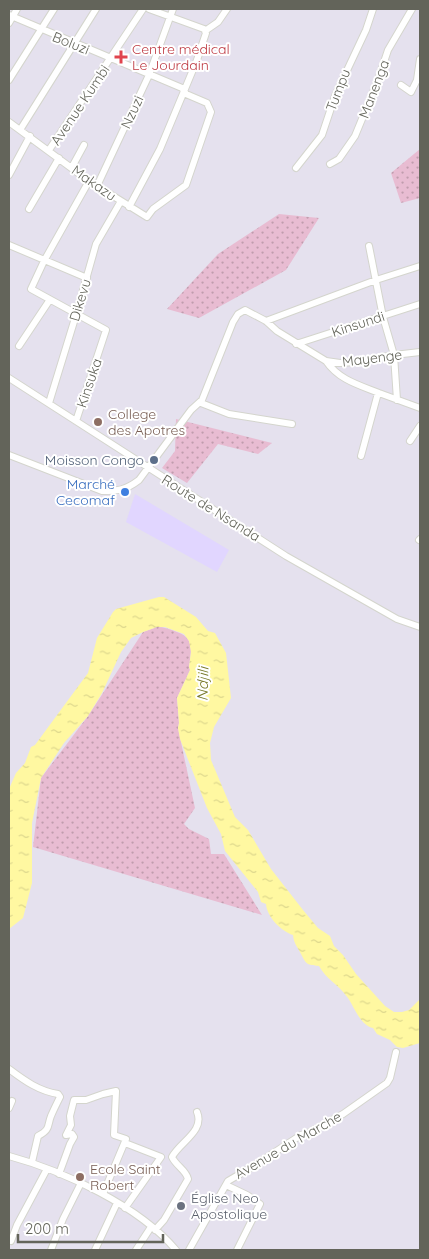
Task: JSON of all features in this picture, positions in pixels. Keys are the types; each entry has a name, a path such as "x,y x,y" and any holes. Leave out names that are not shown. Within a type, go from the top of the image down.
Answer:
{"street":[{"path":"10,19 17,9"},
{"path":"9,80 54,9"},
{"path":"20,130 96,9"},
{"name":"Avenue Kumbi","path":"49,150 143,9"},
{"path":"149,9 205,31"},
{"name":"Nzuzi","path":"98,186 149,75 173,9"},
{"path":"129,207 160,150 202,47 205,31 221,19 227,9"},
{"name":"Tumpu","path":"296,168 322,134 335,96 366,30 373,9"},
{"name":"Manenga","path":"330,164 339,159 355,136 388,50 412,9"},
{"name":"Boluzi","path":"10,19 182,88 184,91"},
{"path":"400,85 411,92 417,80 420,59"},
{"name":"Makazu","path":"9,122 89,180 147,217 153,209 182,189 188,182 190,170 211,112 207,103 186,94 184,91"},
{"path":"9,176 30,136"},
{"path":"72,167 84,145"},
{"path":"29,208 59,158"},
{"path":"76,315 30,290 89,180"},
{"name":"Dikevu","path":"49,403 96,244 121,201"},
{"path":"9,244 44,261 87,278"},
{"path":"369,246 394,355 397,400"},
{"path":"266,322 376,280 420,266"},
{"path":"19,346 49,300"},
{"name":"Kinsundi","path":"296,344 420,304"},
{"name":"Mayenge","path":"201,403 233,322 240,311 244,310 326,361 340,363 356,362 420,352"},
{"name":"Kinsuka","path":"76,315 106,330 76,421"},
{"path":"326,361 335,373 344,379 420,408"},
{"name":"Route de Nsanda","path":"9,378 286,556 397,619 420,628"},
{"path":"360,456 378,393"},
{"path":"9,455 102,491 112,491 128,488 138,480 192,410 201,403 229,414 292,424"},
{"path":"410,441 420,426"},
{"name":"Avenue du Marche","path":"188,1250 228,1180 252,1167 301,1135 308,1134 343,1114 382,1088 390,1078 396,1052"},
{"path":"9,1069 33,1086 43,1091 58,1094 60,1097 50,1119 50,1124 38,1136 37,1145 31,1158 32,1162"},
{"path":"59,1174 74,1138 72,1134 66,1135 71,1125 70,1116 74,1100 86,1100 116,1092 114,1134 161,1157 125,1208"},
{"path":"9,1108 12,1101"},
{"path":"136,1250 153,1229 164,1220 188,1180 187,1174 172,1157 199,1124 200,1120 197,1112"},
{"path":"103,1194 126,1141"},
{"path":"9,1156 32,1162 103,1194 153,1229 176,1250"},
{"path":"11,1241 17,1225 47,1169"},
{"path":"50,1250 81,1183"},
{"path":"226,1185 247,1195 260,1204 237,1250"},
{"path":"95,1250 117,1203"}],"shaded area":[{"path":"420,149 420,198 401,203 391,173"},
{"path":"279,214 319,218 286,270 199,318 167,309 218,254"},
{"path":"176,419 272,443 258,454 218,444 187,483 162,468 175,451"},
{"path":"135,494 229,550 217,572 126,522"},
{"path":"157,627 167,628 183,635 189,641 190,646 190,670 177,698 178,728 195,808 184,824 189,829 209,839 211,854 224,854 262,915 33,847 41,778 88,716 143,632"}],"water":[{"name":"Ndjili","path":"164,597 196,617 208,631 215,633 226,653 231,698 214,727 210,743 211,760 235,817 248,830 271,869 303,910 318,928 330,936 334,946 343,955 356,974 385,1006 394,1012 402,1012 409,1010 420,999 420,1043 403,1048 397,1047 390,1040 377,1034 373,1028 365,1024 348,998 325,975 319,966 306,962 295,943 293,935 275,923 269,914 266,904 261,902 258,892 225,851 221,834 207,808 180,739 178,728 177,698 190,670 191,652 189,641 184,634 165,627 157,627 131,638 121,652 102,693 88,716 64,743 41,778 32,823 32,883 23,918 9,929 9,789 16,773 25,763 31,747 35,745 88,673 97,638 113,612 116,609"}],"place":[{"name":"Centre médical Le Jourdain","path":"121,57"},
{"name":"College des Apotres","path":"98,422"},
{"name":"Moisson Congo","path":"154,460"},
{"name":"Marché Cecomaf","path":"125,492"},
{"name":"Ecole Saint Robert","path":"80,1177"},
{"name":"Église Neo Apostolique","path":"181,1206"}]}
